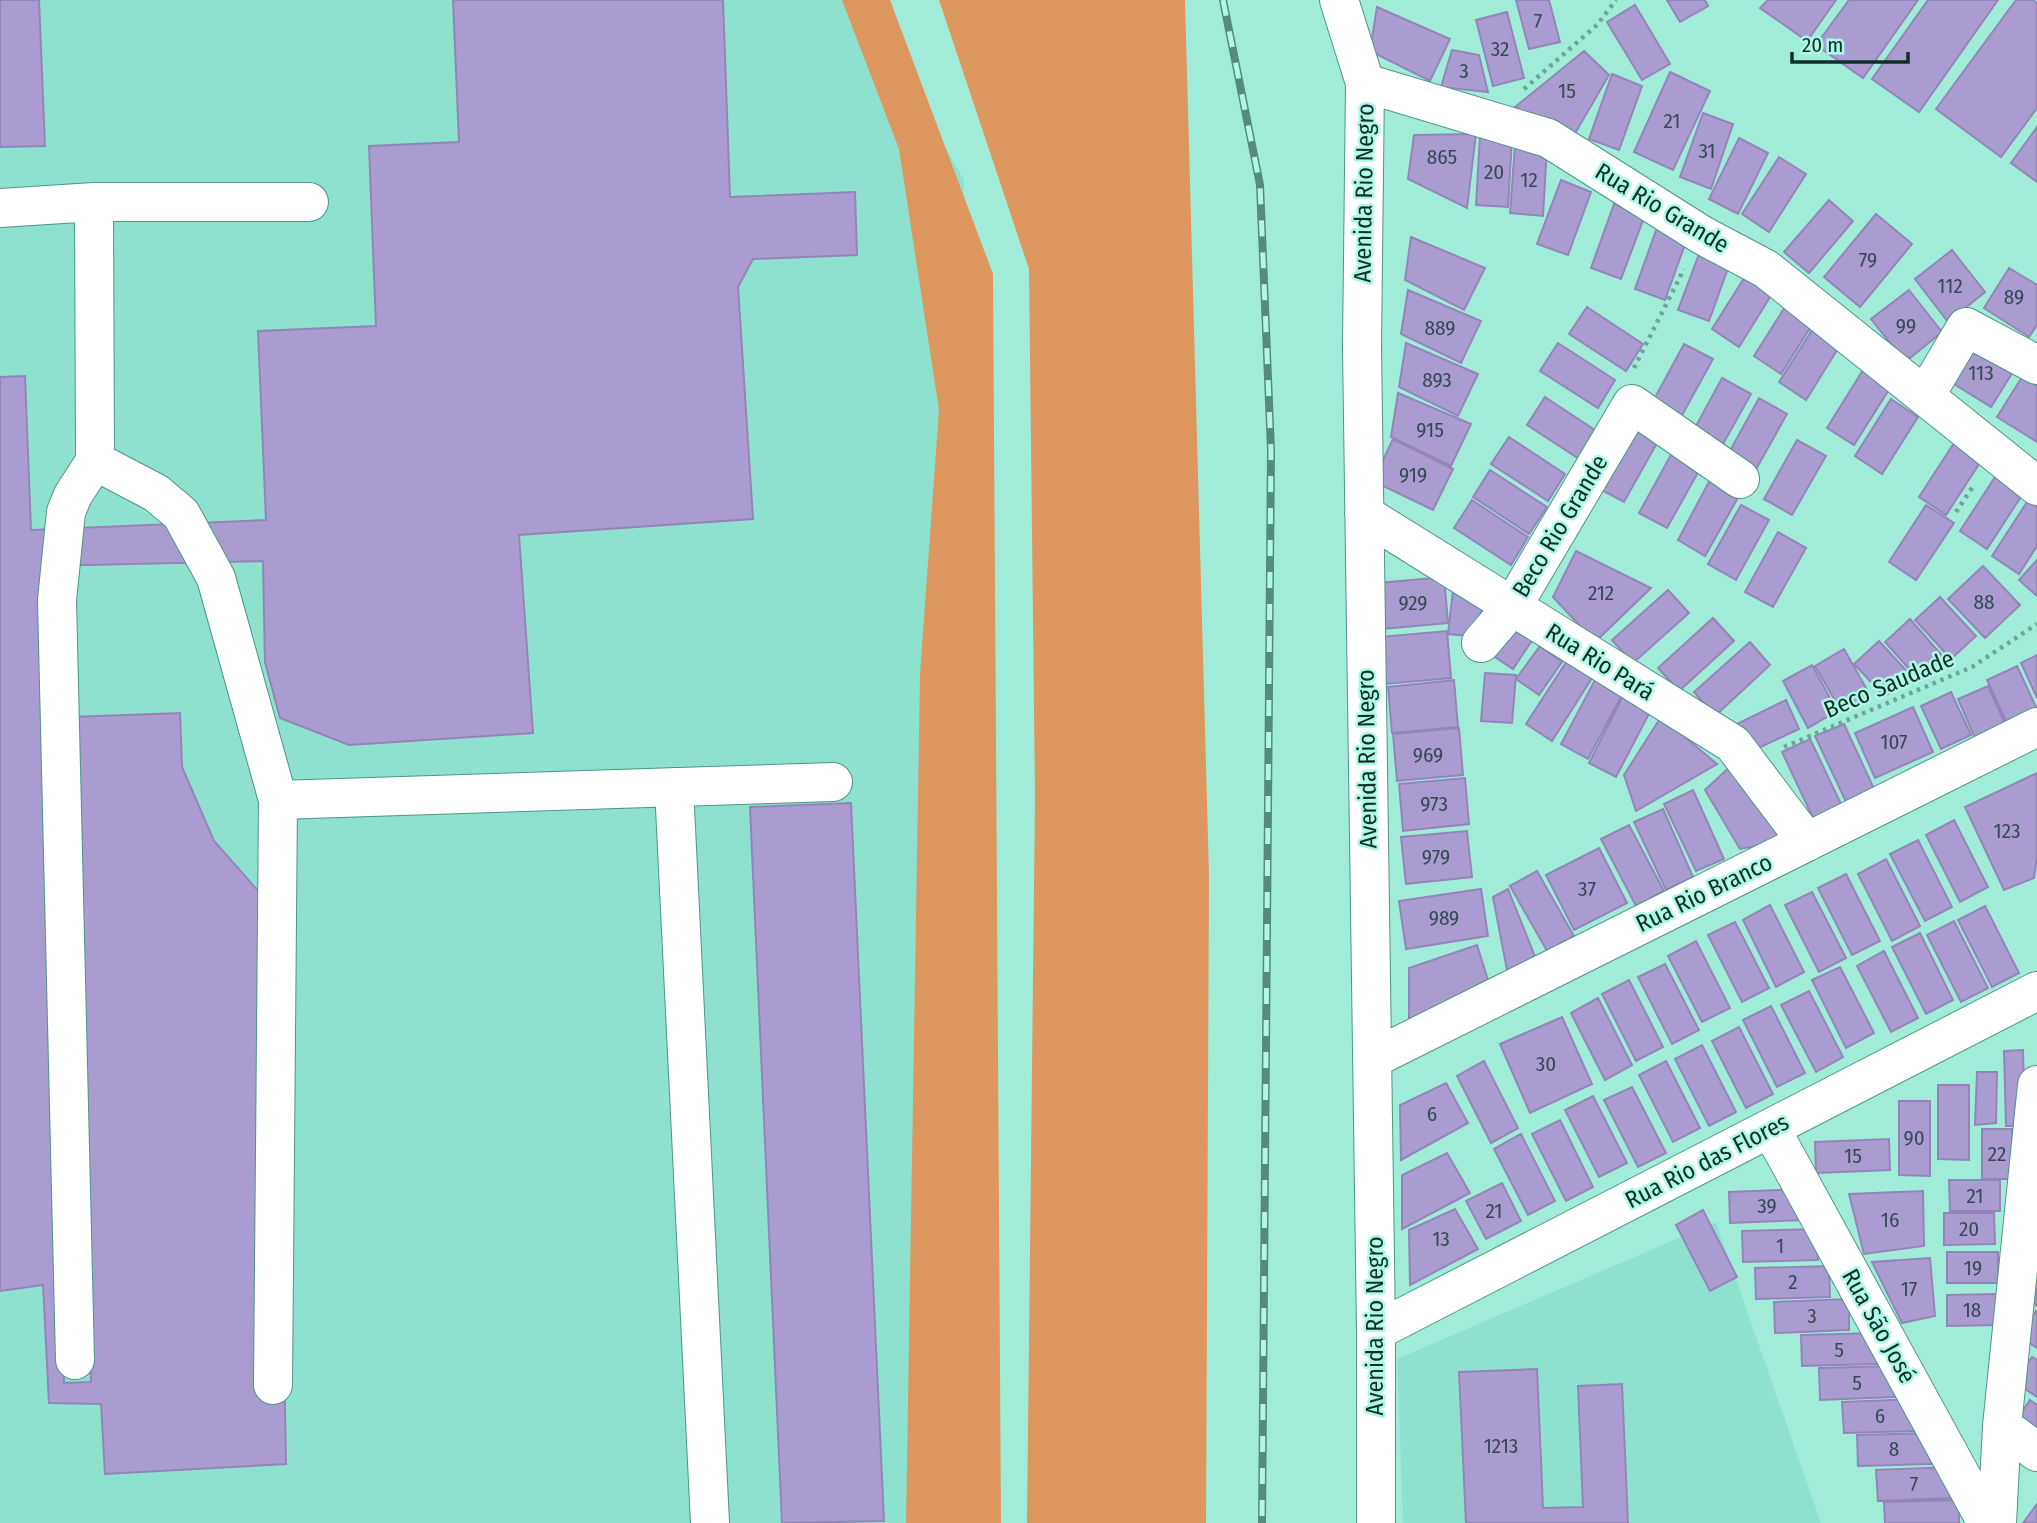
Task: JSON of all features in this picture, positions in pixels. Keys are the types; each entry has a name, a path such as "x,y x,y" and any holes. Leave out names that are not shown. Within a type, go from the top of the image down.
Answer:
{"street":[{"name":"Avenida Rio Negro","path":"1339,0 1365,83 1364,514 1376,1331 1376,1523"},
{"name":"Rua Rio Grande","path":"1365,83 1548,138 1702,234 1766,270 2037,486"},
{"path":"75,1360 57,600 66,512 73,495 95,461 94,202"},
{"path":"0,208 94,202 309,202"},
{"path":"1925,396 1966,327 2037,365"},
{"path":"1632,404 1740,479"},
{"name":"Beco Rio Grande","path":"1481,643 1512,607 1632,404"},
{"path":"95,461 156,493 181,514 216,578 278,800 273,1385"},
{"name":"Rua Rio Pará","path":"1364,514 1732,744 1807,842"},
{"name":"Rua Rio Branco","path":"1372,1059 2037,727"},
{"path":"278,800 833,782"},
{"path":"674,787 710,1523"},
{"name":"Rua Rio das Flores","path":"1376,1331 2037,991"},
{"path":"1997,1523 2003,1426 2037,1085"},
{"name":"Rua São José","path":"1771,1129 1987,1523"},
{"path":"2003,1426 2037,1451"}],"path":[{"path":"1489,120 1597,25 1616,0"},
{"path":"1632,404 1623,389 1702,234"},
{"name":"Beco Saudade","path":"1747,763 1972,667 2037,624"}],"shaded area":[{"path":"0,0 861,0 964,180 926,1523 0,1523"},
{"path":"842,0 890,0 993,274 1001,1523 906,1523 920,674 939,410 899,149"},
{"path":"939,0 1185,0 1209,876 1206,1523 1027,1523 1035,796 1029,269"},
{"path":"1716,1222 1821,1523 1403,1523 1397,1359"}],"building":[{"path":"0,0 39,0 45,146 0,147"},
{"path":"453,0 723,0 730,197 855,192 857,255 753,259 738,287 753,519 519,535 533,733 349,745 280,718 265,662 263,561 43,566 64,1383 91,1382 70,717 180,713 182,767 214,841 276,911 286,1464 105,1474 101,1404 49,1403 43,1285 0,1291 0,377 25,376 31,530 266,520 258,331 376,326 369,146 459,142"},
{"path":"1516,0 1549,0 1560,42 1529,49"},
{"path":"1667,0 1705,0 1708,6 1680,22"},
{"path":"1768,0 1836,0 1807,41 1760,8"},
{"path":"1849,0 1918,0 1863,78 1816,45"},
{"path":"1928,0 1998,0 1919,112 1872,79"},
{"path":"2016,0 2033,0 2037,3 2037,108 2001,157 1936,109"},
{"path":"1635,5 1670,64 1642,80 1607,22"},
{"path":"1377,7 1450,39 1430,81 1370,51"},
{"path":"1507,12 1524,78 1493,86 1476,20"},
{"path":"1452,50 1479,55 1488,92 1441,87"},
{"path":"1584,51 1609,75 1573,137 1515,107"},
{"path":"1670,72 1710,91 1673,170 1634,152"},
{"path":"1612,74 1642,86 1619,150 1589,139"},
{"path":"1703,113 1733,124 1711,189 1680,177"},
{"path":"2037,127 2037,182 2011,163"},
{"path":"1476,134 1467,208 1408,179 1414,135"},
{"path":"1480,136 1512,139 1508,207 1476,205"},
{"path":"1739,138 1768,153 1738,214 1709,199"},
{"path":"1515,145 1547,147 1543,216 1510,213"},
{"path":"1779,157 1806,174 1769,232 1742,214"},
{"path":"1561,180 1591,192 1568,255 1537,244"},
{"path":"1829,200 1853,221 1809,273 1784,252"},
{"path":"1614,204 1645,215 1621,279 1591,268"},
{"path":"1876,214 1912,244 1860,307 1824,277"},
{"path":"1658,225 1688,236 1665,300 1635,289"},
{"path":"1411,237 1485,268 1464,310 1405,280"},
{"path":"1702,246 1732,257 1709,321 1678,310"},
{"path":"1952,250 1985,292 1948,322 1915,279"},
{"path":"2009,268 2037,285 2037,325 2029,337 1984,308"},
{"path":"1748,272 1775,289 1739,347 1712,329"},
{"path":"1408,290 1481,321 1461,363 1401,334"},
{"path":"1909,290 1942,332 1905,362 1871,319"},
{"path":"1790,299 1817,317 1781,374 1754,356"},
{"path":"1587,307 1643,344 1626,371 1569,334"},
{"path":"1816,324 1842,342 1806,400 1779,382"},
{"path":"1971,338 2016,367 1991,407 1946,379"},
{"path":"1406,343 1478,374 1458,416 1399,387"},
{"path":"1558,343 1615,380 1598,408 1540,371"},
{"path":"1684,344 1713,359 1680,419 1652,403"},
{"path":"1863,370 1890,388 1854,445 1827,428"},
{"path":"2022,377 2037,386 2037,442 1997,417"},
{"path":"1722,378 1751,394 1718,453 1690,437"},
{"path":"1398,393 1471,424 1451,466 1391,437"},
{"path":"1545,397 1601,434 1584,462 1527,425"},
{"path":"1759,398 1787,414 1754,473 1726,458"},
{"path":"1891,399 1918,417 1882,474 1855,456"},
{"path":"1629,427 1657,443 1624,502 1596,487"},
{"path":"1509,437 1565,474 1548,501 1491,464"},
{"path":"1393,439 1453,469 1433,510 1373,481"},
{"path":"1797,440 1826,456 1792,515 1764,499"},
{"path":"1956,440 1983,458 1946,515 1919,497"},
{"path":"1672,453 1700,469 1667,528 1639,513"},
{"path":"1490,470 1547,507 1529,534 1473,497"},
{"path":"1997,474 2024,492 1987,549 1960,531"},
{"path":"1710,480 1739,496 1705,556 1678,540"},
{"path":"2029,499 2037,504 2037,546 2019,574 1992,556"},
{"path":"1472,500 1528,537 1511,565 1454,528"},
{"path":"1741,505 1769,520 1736,580 1708,564"},
{"path":"1926,505 1954,523 1916,580 1889,562"},
{"path":"1778,532 1806,548 1773,607 1745,592"},
{"path":"1576,551 1651,588 1595,642 1553,597"},
{"path":"2037,560 2037,596 2019,580"},
{"path":"1983,566 2020,605 1985,638 1948,599"},
{"path":"1444,577 1448,623 1382,629 1378,583"},
{"path":"1453,590 1483,593 1478,637 1448,634"},
{"path":"1668,590 1689,613 1633,663 1612,640"},
{"path":"1940,597 1976,636 1951,659 1915,620"},
{"path":"1510,615 1537,633 1513,669 1486,651"},
{"path":"1713,618 1734,641 1679,691 1658,668"},
{"path":"1910,619 1945,659 1920,681 1885,642"},
{"path":"1447,631 1451,678 1385,684 1381,637"},
{"path":"1879,641 1915,680 1884,696 1854,664"},
{"path":"1750,642 1770,665 1715,716 1694,692"},
{"path":"1540,646 1562,662 1539,695 1516,679"},
{"path":"1844,649 1870,695 1841,711 1815,666"},
{"path":"2037,655 2037,698 2021,663"},
{"path":"1567,661 1592,678 1552,741 1526,724"},
{"path":"1812,665 1837,711 1808,728 1783,681"},
{"path":"2017,666 2037,709 2007,723 1987,680"},
{"path":"1485,673 1516,675 1512,723 1481,721"},
{"path":"1596,678 1623,693 1588,759 1561,744"},
{"path":"1454,680 1458,727 1392,733 1388,687"},
{"path":"1988,686 2007,728 1977,743 1958,699"},
{"path":"1951,692 1971,735 1941,749 1921,706"},
{"path":"1623,696 1651,710 1616,777 1589,763"},
{"path":"1786,700 1799,729 1746,754 1733,726"},
{"path":"1913,707 1933,752 1875,778 1855,733"},
{"path":"1661,717 1717,764 1636,811 1624,775"},
{"path":"1844,724 1875,791 1847,804 1815,736"},
{"path":"1459,728 1463,775 1397,781 1393,734"},
{"path":"1810,739 1842,806 1814,820 1782,752"},
{"path":"1735,762 1783,841 1740,849 1705,790"},
{"path":"2037,773 2037,856 2034,878 2004,890 1965,807"},
{"path":"1465,778 1469,824 1403,831 1399,784"},
{"path":"1693,790 1724,859 1696,871 1664,804"},
{"path":"851,803 884,1521 782,1523 750,807"},
{"path":"1663,809 1693,877 1666,890 1634,822"},
{"path":"1954,820 1988,887 1960,902 1926,835"},
{"path":"1629,825 1664,891 1636,906 1601,839"},
{"path":"1467,831 1472,877 1406,884 1401,837"},
{"path":"1918,840 1952,907 1925,921 1890,854"},
{"path":"1599,848 1627,903 1574,930 1546,875"},
{"path":"1886,859 1920,926 1892,941 1858,874"},
{"path":"1537,871 1574,936 1547,951 1510,886"},
{"path":"1846,874 1880,941 1852,955 1818,888"},
{"path":"1481,889 1488,936 1406,949 1399,901"},
{"path":"1508,889 1536,959 1507,970 1493,897"},
{"path":"1812,892 1846,958 1819,972 1785,905"},
{"path":"1770,905 1804,972 1776,987 1743,920"},
{"path":"1985,906 2019,973 1992,987 1958,920"},
{"path":"1954,921 1988,988 1961,1002 1927,935"},
{"path":"1735,922 1769,988 1742,1002 1708,935"},
{"path":"1920,933 1953,1000 1926,1014 1892,947"},
{"path":"1696,941 1730,1008 1702,1022 1668,956"},
{"path":"1477,945 1488,980 1409,1023 1409,968"},
{"path":"1884,951 1918,1018 1891,1032 1857,966"},
{"path":"1665,964 1699,1030 1672,1044 1638,977"},
{"path":"1840,967 1874,1033 1846,1048 1812,980"},
{"path":"1629,980 1663,1047 1636,1061 1602,994"},
{"path":"1809,991 1843,1057 1816,1072 1781,1005"},
{"path":"1598,998 1632,1065 1605,1080 1571,1013"},
{"path":"1771,1006 1805,1073 1777,1087 1743,1020"},
{"path":"1562,1017 1592,1084 1530,1113 1500,1044"},
{"path":"1739,1027 1773,1094 1746,1108 1712,1041"},
{"path":"1702,1045 1736,1112 1709,1126 1675,1059"},
{"path":"2023,1050 2025,1126 2006,1126 2004,1051"},
{"path":"1484,1061 1518,1128 1491,1143 1457,1076"},
{"path":"1666,1061 1700,1128 1673,1142 1639,1075"},
{"path":"1977,1072 1997,1072 1996,1123 1975,1125"},
{"path":"1446,1083 1468,1123 1401,1160 1400,1105"},
{"path":"1938,1085 1969,1085 1969,1160 1938,1159"},
{"path":"1632,1087 1666,1153 1638,1167 1604,1100"},
{"path":"1593,1096 1627,1163 1599,1177 1565,1110"},
{"path":"1899,1101 1930,1101 1930,1176 1899,1175"},
{"path":"1560,1120 1593,1187 1566,1201 1532,1134"},
{"path":"1982,1129 2012,1129 2013,1179 1982,1179"},
{"path":"1521,1134 1555,1201 1528,1215 1494,1149"},
{"path":"1889,1139 1890,1170 1816,1173 1815,1142"},
{"path":"1447,1153 1470,1193 1402,1229 1402,1175"},
{"path":"1949,1180 2000,1180 2000,1211 1950,1211"},
{"path":"1502,1183 1521,1221 1486,1239 1466,1201"},
{"path":"1804,1189 1805,1220 1730,1223 1729,1192"},
{"path":"1923,1191 1924,1246 1864,1254 1849,1194"},
{"path":"1455,1209 1478,1249 1410,1285 1409,1230"},
{"path":"1703,1210 1737,1277 1710,1291 1676,1225"},
{"path":"1944,1213 1994,1213 1995,1244 1944,1245"},
{"path":"1816,1229 1818,1260 1743,1262 1742,1231"},
{"path":"1947,1252 1998,1252 1998,1283 1947,1283"},
{"path":"1930,1258 1935,1316 1902,1323 1872,1262"},
{"path":"1829,1266 1830,1297 1756,1299 1755,1268"},
{"path":"2037,1276 2037,1306 2024,1297"},
{"path":"1997,1294 1998,1325 1947,1326 1947,1295"},
{"path":"1849,1299 1849,1330 1775,1333 1774,1302"},
{"path":"2037,1312 2037,1348 2019,1336"},
{"path":"1876,1333 1877,1364 1802,1366 1801,1335"},
{"path":"2032,1357 2037,1360 2037,1397 2015,1382"},
{"path":"1893,1366 1895,1397 1820,1400 1819,1368"},
{"path":"1537,1369 1543,1508 1583,1507 1578,1386 1622,1384 1628,1523 1466,1523 1459,1372"},
{"path":"1917,1399 1918,1431 1844,1433 1842,1402"},
{"path":"2030,1400 2037,1405 2037,1441 2013,1425"},
{"path":"1931,1433 1932,1464 1858,1466 1857,1435"},
{"path":"1951,1467 1952,1498 1878,1501 1876,1470"},
{"path":"1959,1500 1959,1523 1885,1523 1884,1502"},
{"path":"2037,1504 2037,1523 2023,1523"}],"railway":[{"path":"1223,0 1260,185 1271,450 1262,1523"}]}
